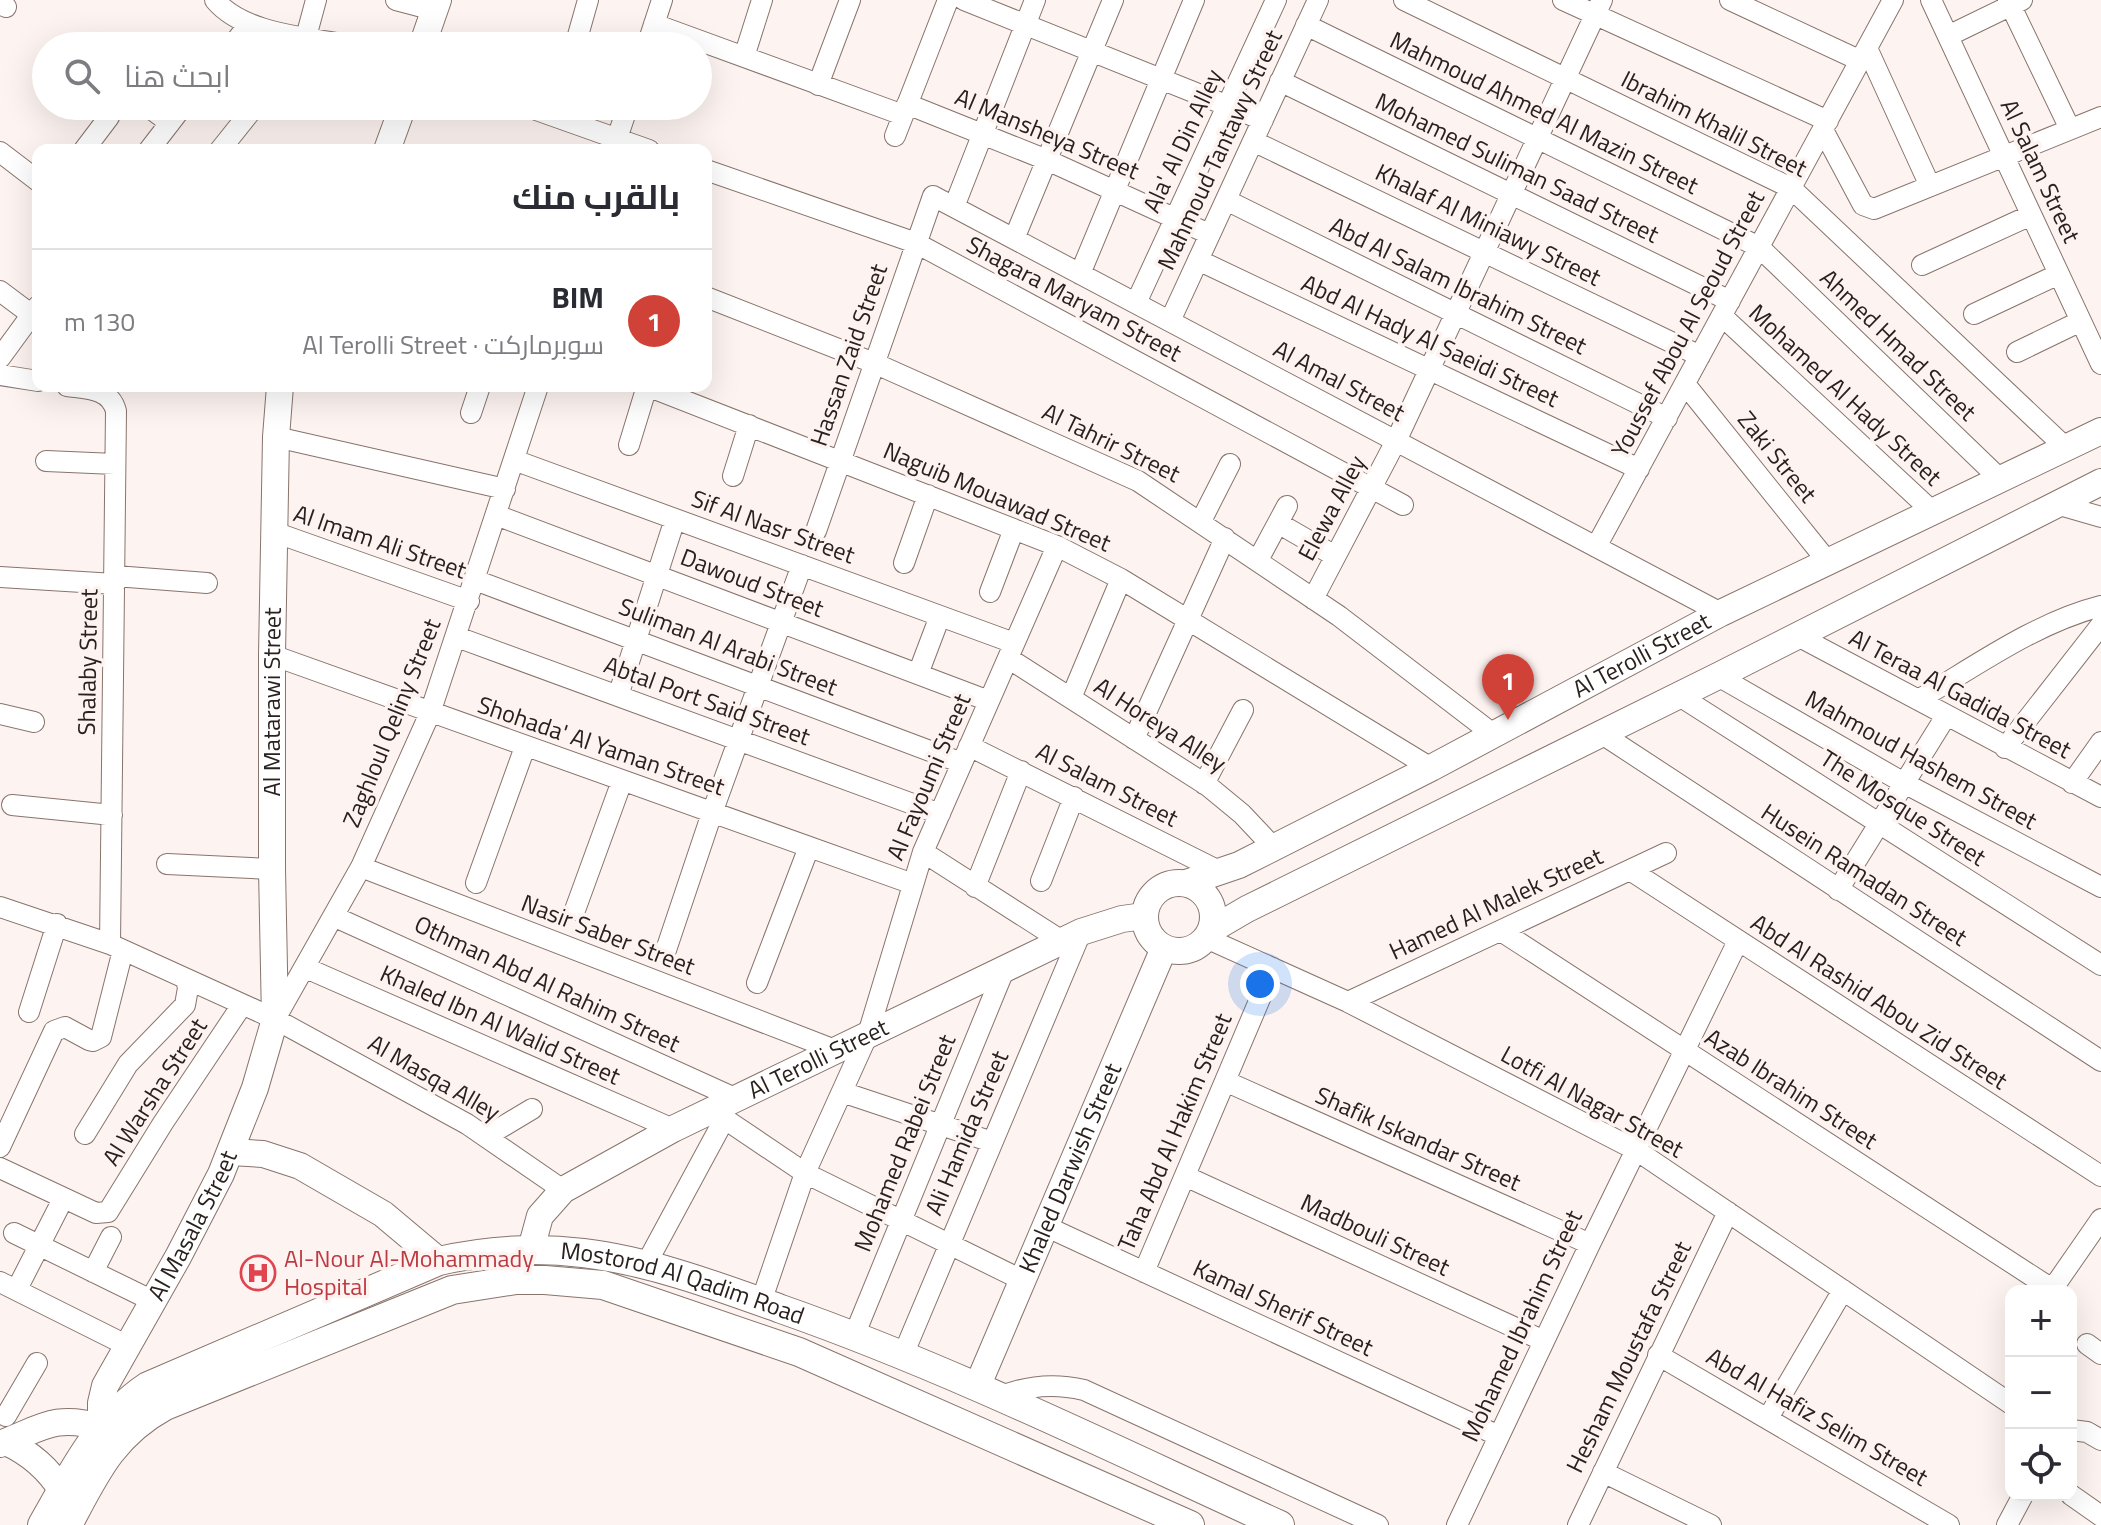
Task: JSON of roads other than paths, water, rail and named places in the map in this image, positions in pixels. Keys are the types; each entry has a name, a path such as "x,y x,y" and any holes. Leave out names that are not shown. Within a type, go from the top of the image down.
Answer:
{"main road":[{"name":"Mostorod Al Qadim Road","path":"42,1525 101,1427 133,1396 163,1377 439,1261 466,1255 531,1249 584,1253 645,1266 761,1302 854,1336 988,1392 1280,1525"},
{"name":"Mostorod Al Qadim Road","path":"68,1525 112,1448 136,1424 165,1406 452,1290 494,1283 545,1280 603,1285 799,1352 1190,1525"}],"street":[{"path":"215,0 225,12 249,24 284,32"},
{"path":"307,32 316,0"},
{"path":"396,0 436,5 427,32"},
{"path":"579,32 588,0"},
{"path":"651,32 662,0"},
{"path":"744,57 762,0"},
{"path":"818,85 850,0"},
{"path":"895,136 948,0"},
{"path":"964,0 1263,120"},
{"path":"954,207 1035,0"},
{"path":"1014,239 1113,0"},
{"path":"1080,274 1194,0"},
{"name":"Ala' Al Din Alley","path":"1136,303 1276,0"},
{"name":"Mahmoud Tantawy Street","path":"1170,321 1318,0"},
{"name":"Ibrahim Khalil Street","path":"1404,0 1791,188 2066,448"},
{"path":"1563,0 1599,7 1826,125 1863,205 1869,208 1881,208 2101,117"},
{"path":"1730,0 1864,55 1930,186"},
{"name":"Youssef Abou Al Seoud Street","path":"1596,547 1893,0"},
{"name":"Al Salam Street","path":"1931,0 2101,364"},
{"path":"1948,36 2013,2 2070,129"},
{"name":"Elewa Alley","path":"1313,599 1396,441 1599,7"},
{"path":"243,32 249,24"},
{"name":"Al Mansheya Street","path":"654,24 676,32"},
{"name":"Mahmoud Ahmed Al Mazin Street","path":"1306,25 1759,247"},
{"name":"Al Mansheya Street","path":"712,45 818,85 983,133 1209,234"},
{"name":"Mohamed Suliman Saad Street","path":"1280,81 1511,194 1726,309"},
{"path":"89,144 107,120"},
{"path":"153,120 162,140"},
{"path":"162,140 174,120"},
{"path":"225,144 244,120"},
{"path":"389,144 398,120"},
{"path":"558,120 615,144 623,120"},
{"name":"Khalaf Al Miniawy Street","path":"1253,141 1700,356"},
{"path":"0,152 32,176"},
{"name":"Shagara Maryam Street","path":"712,172 916,243 1403,505"},
{"name":"Al Amal Street","path":"933,196 1721,613"},
{"name":"Hassan Zaid Street","path":"816,531 933,196"},
{"name":"Abd Al Salam Ibrahim Street","path":"1226,200 1667,418"},
{"path":"1922,265 2031,215"},
{"name":"Ahmed Hmad Street","path":"1759,247 2001,480"},
{"name":"Abd Al Hady Al Saeidi Street","path":"1198,260 1639,469"},
{"path":"1974,314 2059,274"},
{"path":"0,291 32,308"},
{"name":"Al Tahrir Street","path":"712,299 874,363 1138,481 1313,599 1493,734"},
{"name":"Mohamed Al Hady Street","path":"1726,309 1933,512"},
{"path":"0,358 32,314"},
{"path":"2017,352 2081,321"},
{"path":"0,375 32,380"},
{"name":"Zaki Street","path":"1685,384 1828,562"},
{"name":"Shalaby Street","path":"0,1147 54,1031 65,1027 89,1040 101,1037 117,947 112,815 116,411 114,401 100,392"},
{"name":"Al Matarawi Street","path":"275,1019 272,655 280,392"},
{"path":"471,413 478,392"},
{"name":"Zaghloul Qeliny Street","path":"275,1019 361,867 430,713 536,392"},
{"path":"629,445 645,392"},
{"name":"Naguib Mouawad Street","path":"663,392 1057,546 1121,579 1431,768"},
{"path":"733,476 749,425"},
{"name":"Al Terolli Street","path":"1186,883 1221,872 1273,847 1431,768 1721,613 2101,431"},
{"path":"276,437 505,489"},
{"name":"Sif Al Nasr Street","path":"514,460 940,616 1011,651"},
{"path":"46,461 115,464"},
{"path":"1201,521 1230,464"},
{"name":"Al Terolli Street","path":"1209,934 1247,909 2101,482"},
{"path":"904,563 928,495"},
{"path":"2056,504 2101,517"},
{"name":"Dawoud Street","path":"496,515 989,701"},
{"path":"1258,560 1282,515 1335,556"},
{"path":"618,696 675,519"},
{"path":"990,592 1014,529"},
{"name":"Al Imam Ali Street","path":"274,532 469,601"},
{"path":"1134,739 1225,538"},
{"name":"Al Fayoumi Street","path":"761,1302 805,1173 868,1034 923,852 1057,546"},
{"path":"666,950 802,565"},
{"path":"0,577 207,583"},
{"path":"1071,698 1121,579"},
{"name":"Suliman Al Arabi Street","path":"475,580 758,686 966,754"},
{"path":"1918,700 2064,617 2101,606"},
{"path":"918,674 940,616"},
{"path":"2005,748 2101,625"},
{"name":"Al Teraa Al Gadida Street","path":"1796,635 2101,797"},
{"name":"Abtal Port Said Street","path":"457,637 940,814"},
{"name":"Al Horeya Alley","path":"1011,651 1071,698 1226,799 1273,847"},
{"name":"Shohada' Al Yaman Street","path":"272,655 913,884"},
{"name":"Mahmoud Hashem Street","path":"1718,676 1904,783 2101,887"},
{"name":"The Mosque Street","path":"1678,695 2101,965"},
{"path":"1204,784 1243,710"},
{"path":"0,714 34,722"},
{"path":"1838,890 1946,716"},
{"name":"Husein Ramadan Street","path":"1599,732 2101,1061"},
{"path":"2072,783 2101,742"},
{"path":"476,883 525,747"},
{"name":"Al Salam Street","path":"966,754 1021,771 1221,872"},
{"path":"975,887 1021,771"},
{"path":"575,910 622,781"},
{"path":"1041,881 1074,797"},
{"path":"12,805 112,815"},
{"path":"757,983 809,847"},
{"path":"923,852 975,887 1071,937"},
{"name":"Hamed Al Malek Street","path":"1348,1002 1666,853"},
{"path":"167,864 272,869"},
{"name":"Nasir Saber Street","path":"361,867 835,1050"},
{"name":"Abd Al Rashid Abou Zid Street","path":"1630,870 2101,1176"},
{"path":"1176,882 1196,886 1210,900 1214,920 1209,934 1198,946 1187,951 1164,948 1149,935 1144,916 1146,906 1158,890 1176,882"},
{"name":"Al Masqa Alley","path":"0,907 117,947 275,1019 487,1136 563,1190"},
{"name":"Al Terolli Street","path":"531,1249 540,1216 563,1190 673,1129 725,1109 835,1050 1071,937 1112,921 1144,916"},
{"name":"Othman Abd Al Rahim Street","path":"335,917 725,1109 805,1173 1022,1280"},
{"path":"29,1012 57,924"},
{"name":"Azab Ibrahim Street","path":"1501,931 2044,1285"},
{"name":"Lotfi Al Nagar Street","path":"1209,934 1636,1150 2005,1400"},
{"name":"Ali Hamida Street","path":"903,1355 992,1142 1071,937"},
{"name":"Mohamed Ibrahim Street","path":"1457,1525 1738,941"},
{"name":"Khaled Darwish Street","path":"988,1392 1022,1280 1164,948"},
{"name":"Khaled Ibn Al Walid Street","path":"306,968 673,1129"},
{"name":"Taha Abd Al Hakim Street","path":"1144,1272 1273,968"},
{"name":"Mohamed Rabei Street","path":"854,1336 1004,970"},
{"path":"85,1134 128,1064 185,1005 186,979"},
{"name":"Al Warsha Street","path":"63,1199 96,1213 108,1212 112,1208 163,1123 242,1005"},
{"name":"Al Masala Street","path":"101,1427 102,1394 231,1152 255,1088 275,1019"},
{"name":"Shafik Iskandar Street","path":"1225,1081 1590,1244"},
{"path":"842,1092 992,1142"},
{"path":"487,1136 532,1109"},
{"path":"645,1266 725,1109"},
{"path":"231,1152 263,1154 300,1166 383,1214 439,1261"},
{"path":"0,1168 63,1199 40,1245 8,1285 128,1346"},
{"name":"Madbouli Street","path":"1185,1176 1544,1341"},
{"name":"Hesham Moustafa Street","path":"1578,1525 1728,1212"},
{"path":"2055,1285 2101,1219"},
{"name":"Kamal Sherif Street","path":"1045,1226 1499,1436"},
{"path":"14,1233 153,1301"},
{"path":"93,1272 111,1237"},
{"path":"1768,1418 1843,1290"},
{"name":"Abd Al Hafiz Selim Street","path":"1658,1355 1949,1525"},
{"path":"3,1429 37,1363"},
{"path":"988,1392 1042,1385 1084,1390 1378,1525"},
{"path":"3,1429 62,1421 101,1427"},
{"path":"3,1429 54,1478 62,1491"},
{"path":"2077,1431 2087,1432 2101,1440"},
{"path":"1603,1472 1711,1525"},
{"path":"2077,1499 2101,1516"},
{"path":"2007,1525 2020,1501"}],"place":[{"name":"BIM","path":"1508,720"},
{"name":"Al-Nour Al-Mohammady Hospital","path":"258,1273"}]}
